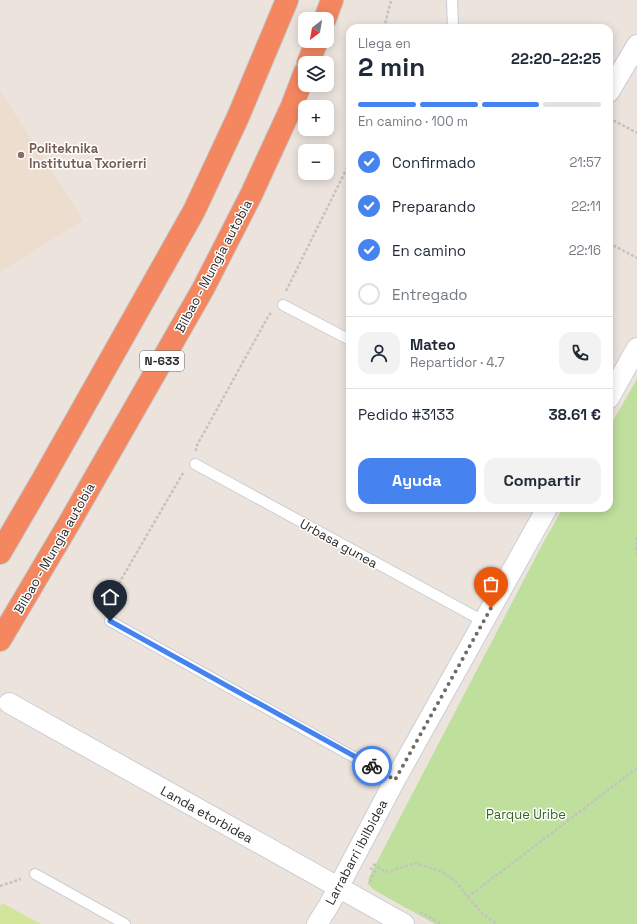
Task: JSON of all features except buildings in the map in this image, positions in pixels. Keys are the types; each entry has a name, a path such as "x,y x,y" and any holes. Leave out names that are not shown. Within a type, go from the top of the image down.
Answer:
{"highway":[{"path":"0,553 194,211 238,116 287,0"},
{"path":"328,12 332,0"},
{"name":"Bilbao - Mungia autobia","path":"0,640 68,525 203,289 251,195 298,90"}],"street":[{"path":"613,85 637,44"},
{"path":"613,391 637,348"},
{"name":"Larrabarri ibilbidea","path":"317,924 329,905 395,780 545,512"},
{"name":"Landa etorbidea","path":"9,703 404,924"}],"lane":[{"path":"452,0 453,24"},
{"path":"283,305 346,338"},
{"name":"Urbasa gunea","path":"195,464 484,621"},
{"path":"110,621 395,780"},
{"path":"35,874 125,924"}],"path":[{"path":"385,24 392,0"},
{"path":"613,120 637,133"},
{"path":"110,621 106,612 111,597 185,470 195,464 196,447 269,315 283,305 286,290 346,170"},
{"path":"613,245 637,258"},
{"path":"637,538 637,554"},
{"path":"468,897 637,768"},
{"path":"356,853 386,872 416,863 442,872 456,882 483,914 497,924"},
{"path":"0,886 35,874"}],"shaded area":[{"name":"Politeknika Institutua Txorierri","path":"0,91 83,220 0,272"}],"green space":[{"name":"Parque Uribe","path":"637,379 637,924 435,924 374,890 368,884 369,877 542,545 561,512 613,512 613,421"},
{"path":"2,903 41,924 0,924 0,907"}],"way so far":[{"path":"372,766 395,780 491,608"}],"place":[{"name":"Politeknika Institutua Txorierri","path":"21,155"}],"route":[{"path":"110,621 372,766"}]}
